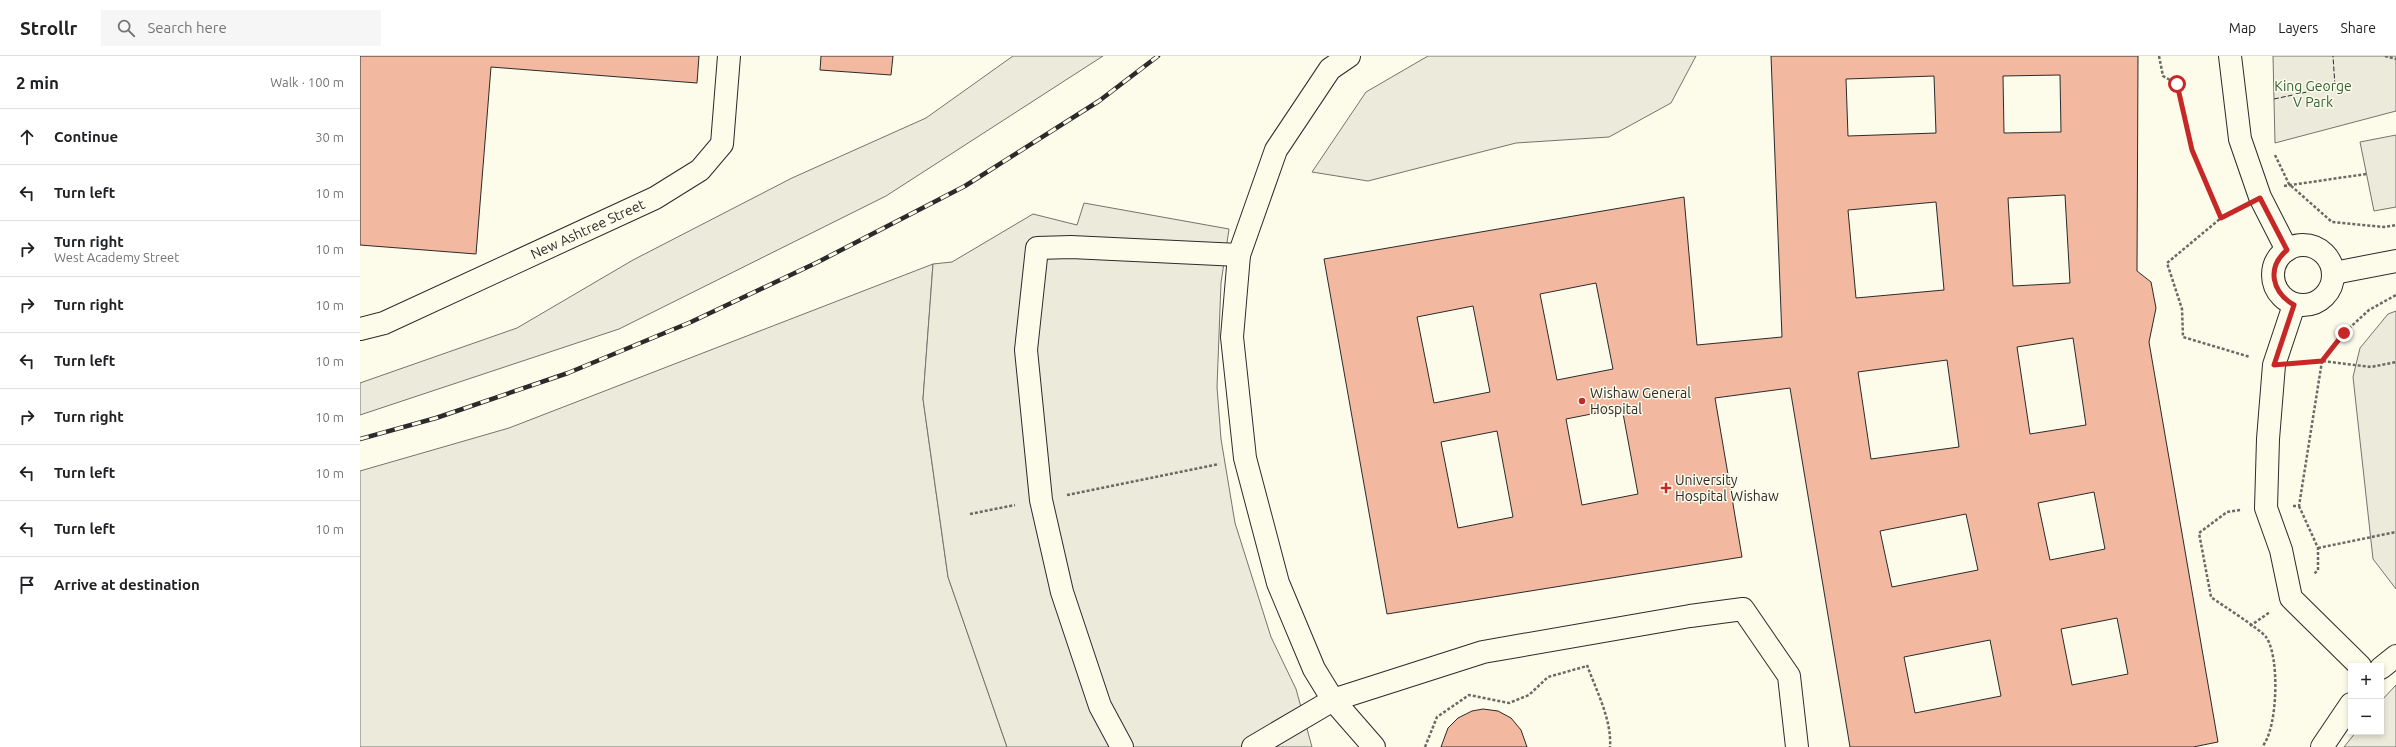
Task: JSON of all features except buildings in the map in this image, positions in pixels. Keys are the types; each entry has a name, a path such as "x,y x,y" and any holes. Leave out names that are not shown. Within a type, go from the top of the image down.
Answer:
{"lane":[{"name":"New Ashtree Street","path":"360,329 384,323 655,198 700,170 722,144 728,56"},
{"path":"1349,56 1330,69 1276,150 1239,255 1232,337 1244,458 1278,583 1314,669 1333,700 1374,747"},
{"path":"2230,56 2240,139 2260,198 2287,250"},
{"path":"2300,245 2319,250 2327,256 2334,273 2333,283 2324,298 2315,304 2304,306 2294,305 2284,299 2274,283 2276,262 2287,250 2300,245"},
{"path":"1122,747 1100,706 1062,592 1041,500 1026,350 1037,248 1071,247 1239,255"},
{"path":"2334,273 2396,261"},
{"path":"2294,305 2274,365 2268,439 2266,508 2281,550 2290,598 2357,663"},
{"path":"1253,747 1333,700 1484,652 1743,609 1788,676 1798,747"},
{"path":"2384,666 2396,656"},
{"path":"2322,747 2348,708"}],"path":[{"path":"2159,56 2163,76 2177,84 2192,150 2221,218"},
{"path":"2385,56 2396,59"},
{"path":"2272,147 2289,184 2332,222 2384,227 2396,225"},
{"path":"2366,174 2289,184 2221,218 2167,263 2182,309 2183,337 2274,365 2322,361 2371,367 2396,362"},
{"path":"2322,361 2344,333 2369,310 2396,295"},
{"path":"970,514 1244,458"},
{"path":"2318,548 2396,532"},
{"path":"1580,635 1587,666 1600,698 1610,738 1610,747"},
{"path":"1424,747 1437,717 1469,695 1509,703 1529,694 1548,677 1587,666"}],"green space":[{"path":"1013,56 1103,56 886,196 619,329 360,415 360,383 517,328 633,260 792,178 926,118"},
{"name":"King George V Park","path":"2273,56 2396,56 2396,111 2275,143"},
{"path":"933,264 923,399 948,577 1007,747 360,747 360,471 509,428"},
{"path":"2396,685 2396,747 2344,747 2354,735 2384,735 2384,698"}],"shaded area":[{"path":"1428,56 1696,56 1671,103 1609,137 1516,143 1368,181 1312,172 1366,92"},
{"path":"2396,135 2396,207 2374,211 2360,142"},
{"path":"1084,203 1229,229 1221,283 1217,387 1221,439 1235,523 1271,637 1296,689 1312,747 1007,747 948,577 923,399 933,264 952,262 1033,214 1077,225"},
{"path":"2396,311 2396,589 2373,559 2353,377 2360,348 2388,314"}],"railway":[{"path":"360,439 436,418 568,373 691,322 818,262 965,186 1099,101 1158,56"}],"fence":[{"path":"2274,99 2335,86 2333,56"}],"place":[{"name":"Wishaw General Hospital","path":"1582,401"},
{"name":"University Hospital Wishaw","path":"1666,488"}],"route":[{"path":"2177,84 2192,150 2221,218 2260,198 2287,250 2276,262 2273,272 2274,283 2277,291 2284,299 2294,305 2274,365 2322,361 2344,333"}]}
